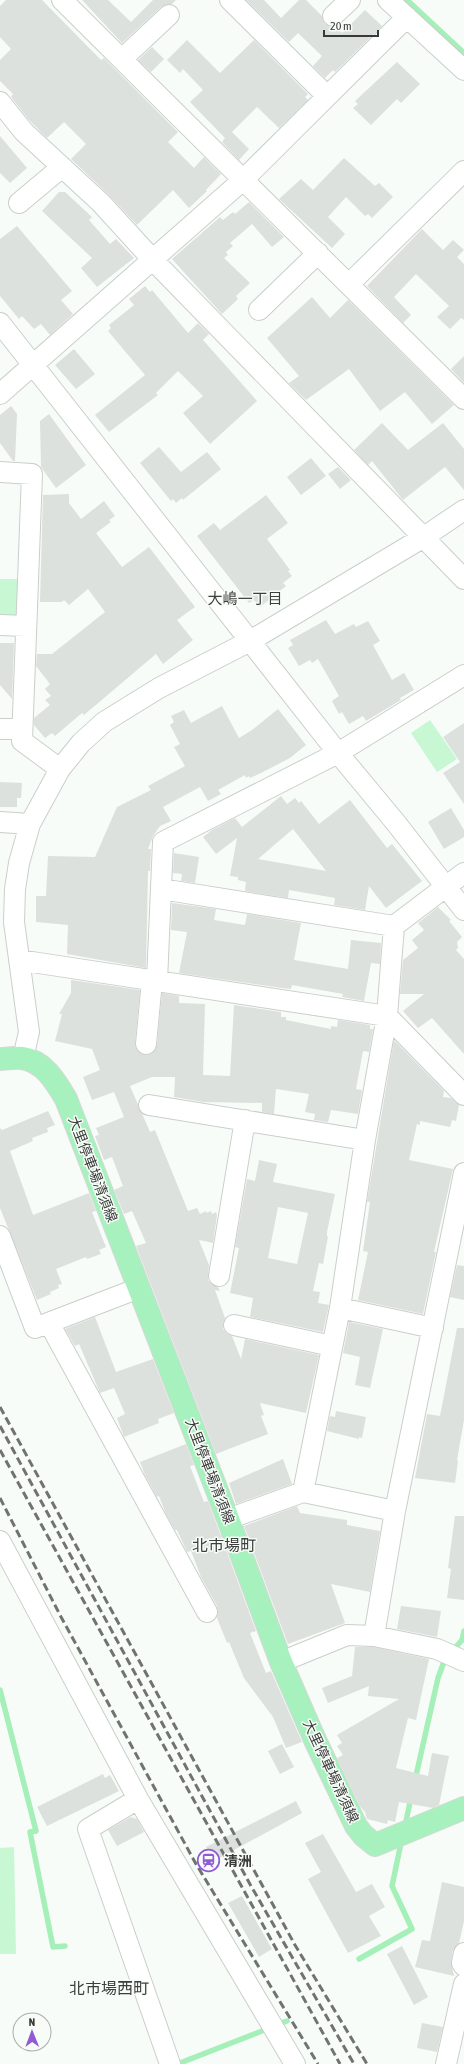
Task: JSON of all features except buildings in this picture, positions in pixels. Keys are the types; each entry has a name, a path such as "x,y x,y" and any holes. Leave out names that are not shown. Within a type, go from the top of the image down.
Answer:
{"main road":[{"name":"大里停車場清須線","path":"0,1059 23,1058 41,1066 54,1078 66,1099 228,1519 281,1662 315,1740 356,1826 363,1835 375,1845 464,1808"}],"street":[{"path":"62,0 464,399"},
{"path":"230,0 328,96"},
{"path":"333,16 350,0"},
{"path":"388,0 464,70"},
{"path":"122,59 170,15"},
{"path":"0,394 244,179 407,17"},
{"path":"2,108 24,132 101,203 153,260 464,579"},
{"path":"19,202 62,167"},
{"path":"349,284 464,171"},
{"path":"259,310 318,253"},
{"path":"0,322 338,753 396,823 464,910"},
{"path":"0,472 32,474 22,742 60,769"},
{"path":"23,1058 29,1032 8,876 19,863 30,824 60,769 81,743 104,722 159,688 250,641 424,537 464,510"},
{"path":"0,625 26,626"},
{"path":"146,1044 154,981 163,842 338,753 464,675"},
{"path":"0,729 22,729"},
{"path":"0,822 30,824"},
{"path":"161,889 394,926 464,873"},
{"path":"303,1492 340,1308 365,1140 387,1016 394,926"},
{"path":"19,960 387,1016 464,1095"},
{"path":"149,1105 365,1140"},
{"path":"218,1276 244,1120"},
{"path":"374,1636 395,1511 464,1173"},
{"path":"0,1236 35,1328 139,1288"},
{"path":"340,1308 433,1328"},
{"path":"48,1323 207,1612"},
{"path":"234,1325 332,1346"},
{"path":"228,1519 303,1492 395,1511"},
{"path":"0,1541 138,1799 295,2064"},
{"path":"281,1662 347,1635 374,1636 437,1649 452,1656"},
{"path":"138,1799 88,1829 170,2064"},
{"path":"464,1953 462,1963 464,1966"},
{"path":"446,2064 464,1984"}],"green space":[{"path":"0,579 20,579 19,612 13,618 0,617"},
{"path":"430,720 457,759 437,772 411,733"},
{"path":"14,1847 16,1954 0,1954 0,1848"}],"waterway":[{"path":"407,0 464,53"},
{"path":"415,1780 438,1678 445,1659 462,1640 464,1631"},
{"path":"0,1690 36,1831 30,1832 53,1947 65,1946"},
{"path":"406,1821 411,1798"},
{"path":"359,1959 412,1929 392,1886 401,1843"},
{"path":"279,2024 287,2021"},
{"path":"180,2063 262,2031"}],"railway":[{"path":"0,1407 295,1945 367,2064"},
{"path":"0,1426 251,1886 354,2064"},
{"path":"0,1450 340,2064"},
{"path":"0,1498 60,1615 196,1864 318,2064"}],"place":[{"name":"清洲","path":"209,1861"}],"district":[{"name":"大嶋一丁目","path":"245,598"},
{"name":"北市場町","path":"224,1545"},
{"name":"北市場西町","path":"109,1988"}]}
